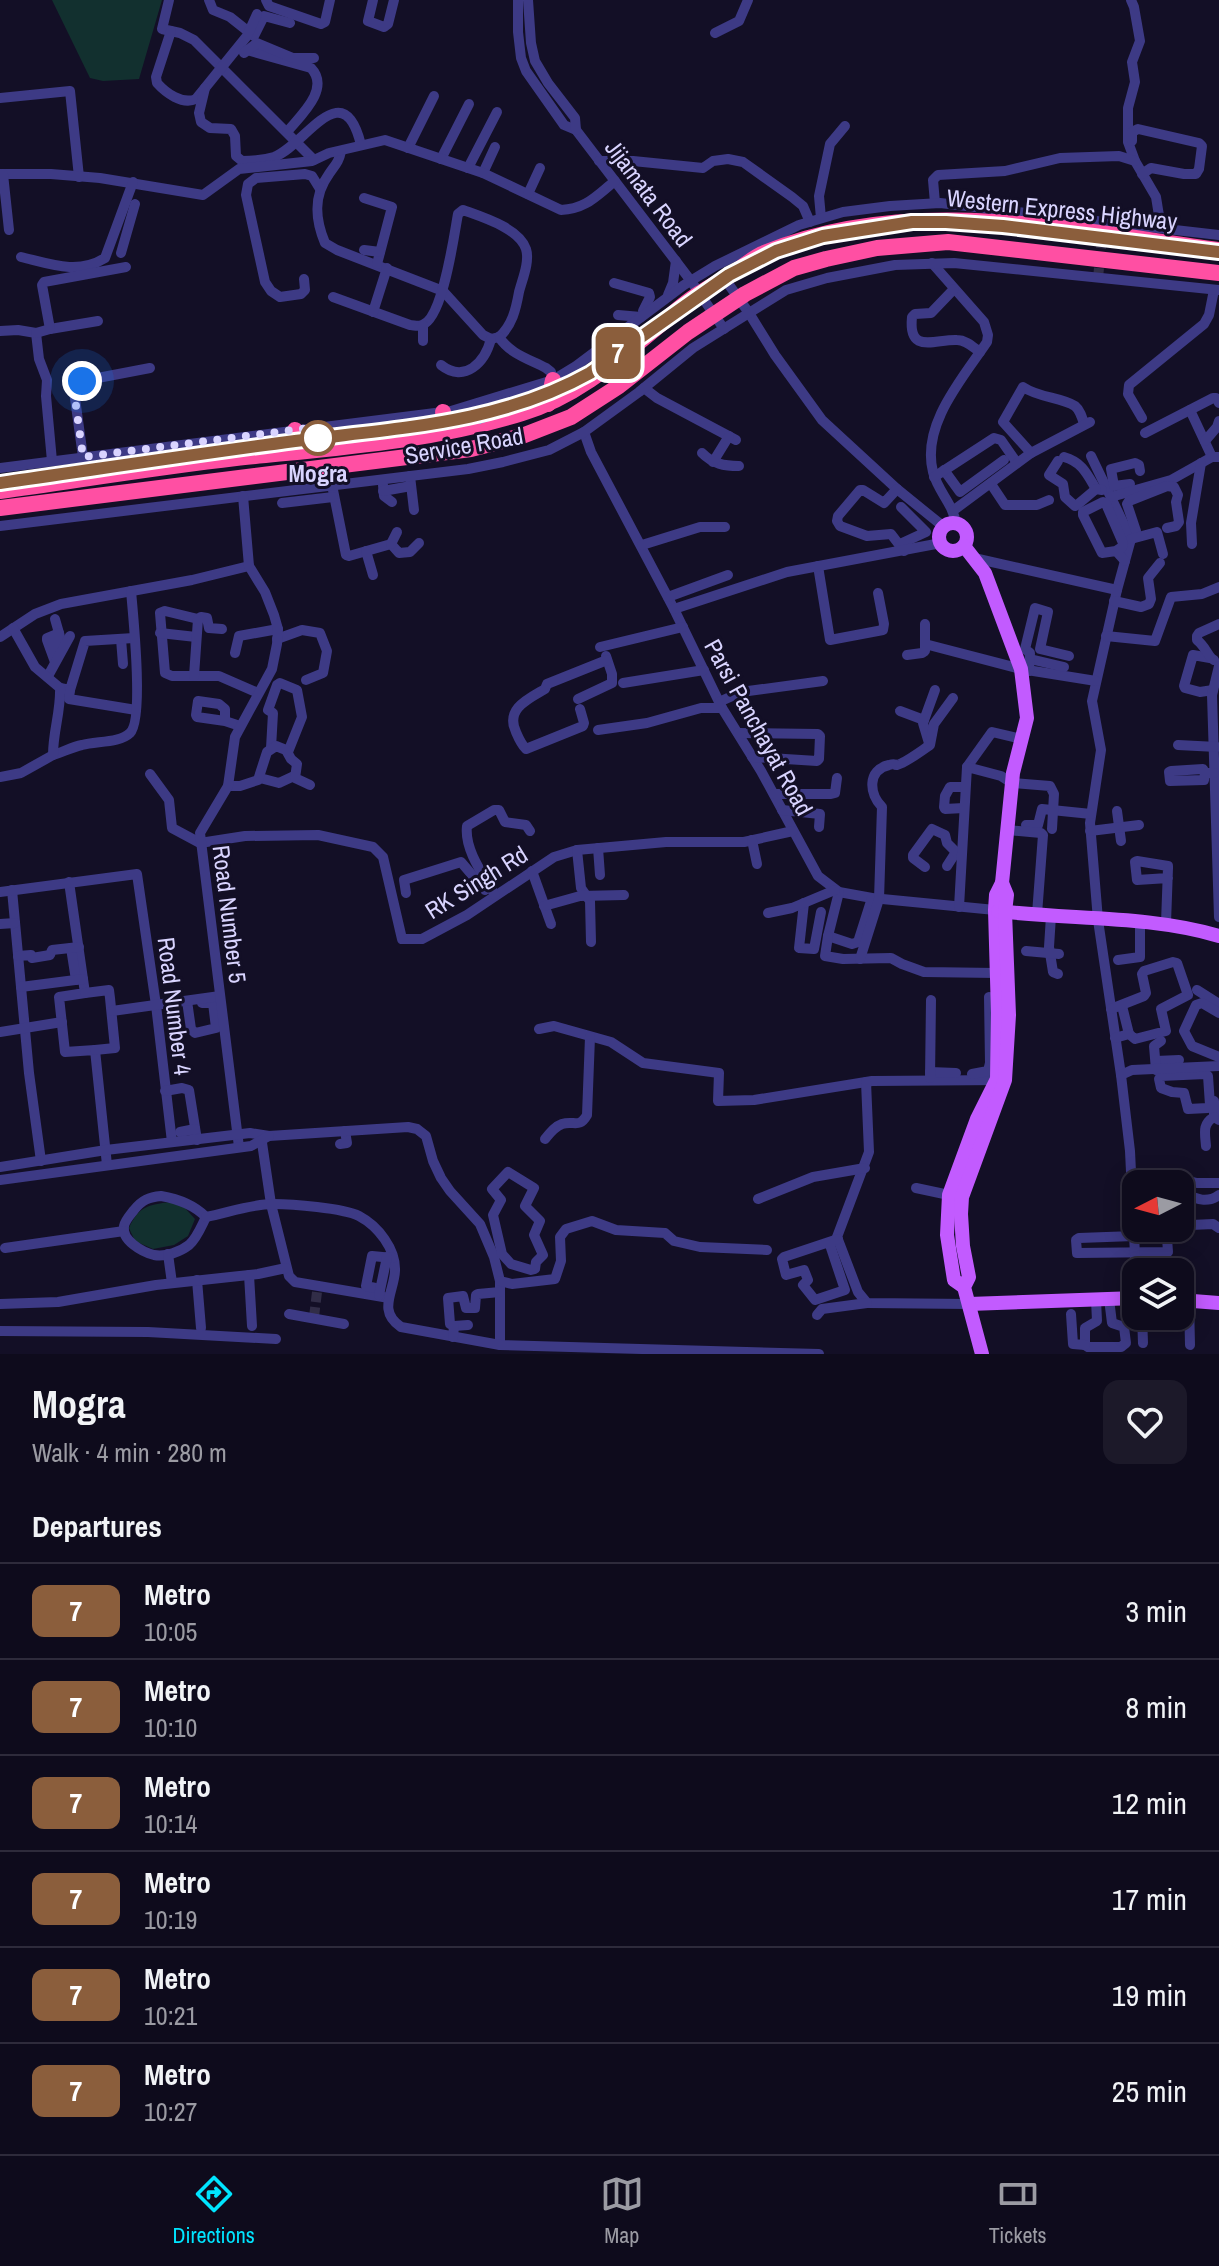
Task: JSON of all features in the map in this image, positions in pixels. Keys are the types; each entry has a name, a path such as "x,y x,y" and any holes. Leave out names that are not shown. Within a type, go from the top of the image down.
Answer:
{"highway":[{"name":"Western Express Highway","path":"0,491 469,429 548,404 581,387 607,369 694,288 732,274 759,256 824,234 913,220 949,219 1020,224 1219,250"},
{"name":"Western Express Highway","path":"0,508 471,449 522,436 571,417 619,386 688,332 745,294 794,268 877,248 948,242 1219,273"},
{"path":"548,404 553,380"},
{"path":"443,412 446,432"},
{"path":"295,430 297,451"}],"main road":[{"path":"951,520 964,528 964,546 952,551 941,543 940,535 951,520"},
{"path":"964,546 985,573 1027,666 1027,718 1012,783 1002,883 1007,895 1000,911 996,973 994,1044 1001,1080 977,1119 949,1195 947,1235 982,1354"},
{"path":"1000,911 1166,923 1219,936"},
{"path":"962,1281 962,1197 1001,1080 1009,1015 1000,911"},
{"path":"969,1304 1122,1299"},
{"path":"1194,1302 1219,1303"}],"street":[{"path":"169,0 162,29 194,40 314,160"},
{"path":"209,0 213,10 230,17 249,34 257,35 265,15 290,23"},
{"path":"266,0 269,6 321,24 325,22 330,0"},
{"path":"373,0 369,22 386,27 394,0"},
{"name":"Jijamata Road","path":"518,0 520,45 526,71 564,125 576,130 724,329"},
{"name":"Jijamata Road","path":"528,0 535,61 575,118 576,130"},
{"path":"715,33 739,21 748,0"},
{"path":"1131,0 1140,41 1133,58 1135,87 1128,108 1128,142 1135,161 1145,171 1196,174 1202,146 1135,129 1132,132 1132,150 1145,171 1156,197 1161,228"},
{"path":"171,31 156,77 158,85 187,102 196,99 223,69 249,34 257,14"},
{"path":"223,69 257,43 293,58 314,58"},
{"path":"247,50 311,68 315,73 318,85 316,94 287,132"},
{"path":"205,88 199,113 201,122 210,128 231,129 239,160 245,162 275,157 320,119 332,114 352,119 361,145"},
{"path":"0,98 70,91 79,177"},
{"path":"408,148 434,96"},
{"path":"441,159 469,104"},
{"path":"468,168 497,112"},
{"path":"816,220 830,144 845,126"},
{"path":"9,230 1,174 133,182 203,195 239,169 314,160 329,153 385,140 483,173 561,210 585,205 615,181"},
{"path":"483,173 495,147"},
{"path":"341,151 338,164 320,189 316,204 325,243 443,291 483,335 495,338 512,351 546,368 553,380"},
{"path":"935,203 933,180 938,175 1005,171 1060,158 1119,156 1135,161"},
{"path":"599,161 703,168 713,161 728,159 743,162 792,197 816,220"},
{"path":"528,194 540,168"},
{"path":"304,279 305,290 301,294 280,297 271,291 265,282 246,195 248,184 256,178 305,174 312,176 320,189"},
{"path":"121,253 133,182"},
{"path":"364,198 392,207 380,252 382,266 373,312"},
{"path":"663,298 694,288 715,266 799,225 843,212 890,206 935,203 1219,235"},
{"path":"21,257 69,268 92,265 105,258 135,204"},
{"path":"333,297 410,325 423,325 432,318 443,291 460,211 496,222 519,238 526,249 527,260 512,322 495,338 487,353 473,368 452,371 441,365"},
{"path":"364,250 380,252"},
{"path":"0,468 443,412 553,380 576,366 663,298 673,283 676,261"},
{"path":"932,263 984,322 988,335 987,342 952,393 934,430 930,461 939,474 960,492 1004,460"},
{"name":"Service Road","path":"0,526 332,485 383,485 549,450 584,432 693,348 786,290 827,278 895,265 954,263 1217,290"},
{"path":"715,266 822,420 897,489 951,520"},
{"path":"50,329 44,282 126,267"},
{"path":"614,283 649,293 644,314"},
{"path":"954,289 931,313 912,317 912,332 918,341 960,340 980,352"},
{"path":"1142,418 1128,394 1129,385 1204,324 1217,290"},
{"path":"630,310 644,314"},
{"path":"618,315 644,314"},
{"path":"0,331 36,333 98,321"},
{"path":"423,325 423,341"},
{"path":"36,333 39,359 47,380 52,461"},
{"path":"83,457 74,391 76,384 150,368"},
{"path":"951,520 1031,453 1087,423 1073,405 1039,396 1023,387 1003,422 1031,453"},
{"path":"644,388 732,438 713,462"},
{"path":"1145,433 1214,397 1219,403"},
{"path":"1081,466 1092,458 1114,486 1171,480 1216,457 1190,410"},
{"path":"1205,441 1219,421"},
{"name":"Parsi Panchayat Road","path":"584,432 591,452 642,545 720,705 774,794 818,876 837,891"},
{"path":"939,474 994,438 1001,440 1017,463"},
{"path":"702,453 723,466 739,466"},
{"path":"1096,489 1075,506 1065,497 1063,484 1049,475 1061,459 1076,461 1096,489 1110,494 1131,484 1137,464 1111,469 1106,476 1110,494 1132,535"},
{"path":"1192,544 1191,523 1201,463"},
{"path":"939,474 951,520"},
{"path":"411,481 414,510"},
{"path":"991,484 999,499 1012,507 1037,505 1049,500"},
{"path":"332,485 346,555 391,544 397,532"},
{"path":"383,485 384,496 392,502"},
{"path":"1130,1170 1115,1038 1116,1007 1098,920 1091,814 1101,750 1092,701 1132,535 1127,504 1167,486 1174,487 1178,495 1179,522 1167,528"},
{"path":"884,555 881,543 873,537 840,526 837,518 860,490 884,503 897,489"},
{"path":"243,496 249,566 265,592 278,634"},
{"path":"282,503 333,497"},
{"path":"674,609 787,572 884,555 902,548 926,532 901,508 910,499"},
{"path":"1103,502 1106,504 1123,543 1116,551 1102,553 1083,512 1103,502"},
{"path":"1132,535 1152,525"},
{"path":"642,545 700,527 725,527"},
{"path":"974,558 1119,585 1141,607 1149,604 1148,578 1162,558 1157,532 1132,535"},
{"path":"873,537 889,533 902,548"},
{"path":"391,544 399,553 410,552 419,543"},
{"path":"902,548 941,543"},
{"path":"366,551 373,575"},
{"path":"1116,551 1126,560"},
{"path":"0,637 35,614 61,604 192,580 249,566"},
{"path":"818,566 830,640 883,630 878,593"},
{"path":"668,597 728,575"},
{"path":"1106,636 1155,641 1171,597 1202,594 1219,587"},
{"path":"0,777 21,773 53,755 79,746 122,738 134,728 137,681 131,591"},
{"path":"1027,666 1029,653 1025,649 1035,608 1048,612 1040,649 1069,656"},
{"path":"222,629 209,628 207,618 162,611 159,617 165,673 172,676 223,677 275,691"},
{"path":"55,619 65,634"},
{"path":"194,676 198,619"},
{"path":"907,655 924,652 925,624"},
{"path":"1219,624 1197,636 1216,663 1213,690 1216,747 1210,773 1217,802 1219,917"},
{"path":"607,660 547,684 545,689 520,704 515,711 513,727 522,746 526,749 583,726 579,704 612,683 607,660 602,647 683,627"},
{"path":"13,628 35,667 65,689 70,699 136,710"},
{"path":"235,653 239,636 302,630 320,633 327,651 323,673 306,680"},
{"path":"160,633 196,637"},
{"path":"48,676 65,634"},
{"path":"55,662 47,638 65,634"},
{"name":"Road Number 5","path":"238,1141 218,1016 220,996 200,833 228,786 235,737 275,659 278,634"},
{"path":"53,755 53,734 58,713 84,642 134,638"},
{"path":"121,639 123,664"},
{"path":"925,644 1096,681"},
{"path":"1213,690 1200,692 1185,689 1184,686 1193,655 1216,663"},
{"path":"1027,666 1064,667"},
{"path":"623,683 704,670"},
{"path":"598,730 647,723 720,705 741,692 823,681"},
{"path":"271,748 273,713 268,710 280,683 296,689 302,717 288,752"},
{"path":"930,745 923,727 935,690"},
{"path":"860,959 875,898 882,807 874,798 871,782 877,770 888,765 899,765 930,745 934,724 953,698"},
{"path":"900,711 924,720"},
{"path":"225,721 240,726"},
{"path":"959,907 959,855 967,767 992,732 1022,739"},
{"path":"738,733 820,736 817,761 752,757"},
{"path":"1178,745 1216,747"},
{"path":"228,786 255,782 260,778 267,752 276,746 288,752 297,766 294,776 279,783 260,778"},
{"path":"967,767 1001,776 1012,783 1050,786 1054,794 1052,829"},
{"path":"150,774 169,800 172,828 200,843"},
{"path":"294,776 310,785"},
{"path":"774,794 835,793 837,778"},
{"path":"964,808 944,807 950,787 965,787"},
{"path":"493,897 466,835 467,826 499,810 505,822 526,825 530,831"},
{"path":"782,810 820,814 819,827"},
{"path":"1008,827 1038,825 1041,810 1091,814"},
{"path":"1117,811 1121,841"},
{"path":"1093,831 1139,825"},
{"path":"1008,827 1043,835 1044,915 1054,954 1053,972 1058,974"},
{"path":"925,867 913,855 932,829 945,835 947,843 959,855"},
{"name":"RK Singh Rd","path":"200,843 245,836 318,835 373,847 383,857 402,939 422,939 467,915 554,857 577,850 666,842 744,842 793,831"},
{"path":"752,840 757,864"},
{"path":"598,848 600,875"},
{"path":"577,850 581,888 590,901 591,942"},
{"path":"947,866 959,855"},
{"path":"406,893 404,880 461,862 493,897"},
{"path":"532,871 551,924"},
{"name":"Road Number 4","path":"69,882 137,874 172,1142"},
{"path":"1166,923 1168,878"},
{"path":"41,1161 25,1029 20,956 8,924 11,911 6,894 69,882 75,948 85,993"},
{"path":"837,891 825,956 842,959 891,958 924,972 996,973"},
{"path":"768,913 837,891 1000,911"},
{"path":"544,906 588,895 624,895"},
{"path":"828,936 852,944 858,942 875,898"},
{"path":"804,903 799,948 814,949 821,912"},
{"path":"1118,960 1140,957 1140,922"},
{"path":"20,956 32,955 33,958 50,955 52,950 75,948"},
{"path":"1026,951 1054,954"},
{"path":"1177,963 1188,995 1161,1009 1166,1031 1135,1039 1129,1034 1116,1007 1144,996 1144,971 1177,963"},
{"path":"23,986 80,979"},
{"path":"109,990 112,1011 115,1048 65,1052 59,997 109,990"},
{"path":"1197,990 1219,1004"},
{"path":"188,1003 220,996"},
{"path":"989,997 994,1013"},
{"path":"930,1076 931,1000"},
{"path":"112,1011 156,1005 188,1003 212,1002 218,1016 215,1030 193,1033 188,1003"},
{"path":"1217,1064 1188,1042 1184,1031 1196,1005 1202,1003 1219,1013"},
{"path":"0,1032 62,1022"},
{"path":"539,1029 554,1026 611,1042 643,1063 719,1073 718,1101 754,1100 866,1082 977,1074 988,1071 994,1044"},
{"path":"1115,1038 1129,1034"},
{"path":"545,1139 556,1126 585,1121 590,1037"},
{"path":"1156,1065 1154,1046 1161,1041"},
{"path":"1178,1046 1181,1068"},
{"path":"95,1050 107,1165"},
{"path":"1201,1071 1217,1064"},
{"path":"1206,1146 1205,1125 1217,1118 1217,1064"},
{"path":"1121,1075 1156,1065 1181,1068 1201,1071 1208,1075 1208,1108 1187,1109 1184,1093 1160,1087 1160,1077 1181,1068"},
{"path":"930,1076 1001,1080"},
{"path":"844,1271 844,1291 815,1300 803,1285 808,1280 804,1270 785,1274 782,1261 784,1257 833,1241 837,1235 869,1152 866,1082"},
{"path":"165,1091 189,1090 196,1134"},
{"path":"180,1132 251,1146 264,1137 346,1140 408,1127 417,1129 426,1136 441,1178 480,1224 498,1256 531,1270 543,1257 534,1235 540,1221 525,1206 533,1188 508,1172 492,1189 501,1202 493,1215 480,1224"},
{"path":"0,1167 172,1142 196,1134"},
{"path":"264,1137 271,1204 289,1276 295,1282 317,1290 348,1297"},
{"path":"0,1180 107,1165 238,1141"},
{"path":"758,1199 813,1177 865,1168"},
{"path":"1194,1183 1219,1183"},
{"path":"916,1188 949,1195"},
{"path":"1194,1200 1212,1200 1219,1195"},
{"path":"149,1197 174,1198 206,1217 195,1239 187,1247 168,1254 154,1255 142,1250 131,1242 124,1231 124,1224 149,1197"},
{"path":"206,1217 271,1204 341,1210 360,1216 378,1231 391,1249 390,1258 395,1270 383,1295"},
{"path":"493,1215 500,1286 500,1345"},
{"path":"453,1331 448,1298 463,1296 466,1308 475,1308 476,1295 500,1286 555,1279 561,1261 560,1237 566,1229 592,1221 616,1230 665,1233 674,1241 700,1247 767,1250"},
{"path":"1194,1225 1213,1224 1219,1228"},
{"path":"5,1248 124,1231"},
{"path":"1122,1240 1076,1240 1078,1255 1122,1254 1133,1242"},
{"path":"833,1241 844,1271 867,1303"},
{"path":"1122,1254 1133,1242"},
{"path":"168,1254 172,1283"},
{"path":"390,1258 372,1256 366,1286 383,1295 392,1321 401,1327 453,1331 500,1345 819,1354"},
{"path":"0,1304 58,1302 286,1268"},
{"path":"249,1275 252,1326"},
{"path":"197,1280 201,1328"},
{"path":"317,1290 383,1295"},
{"path":"1071,1314 1073,1344 1088,1347 1125,1346 1124,1327 1112,1323 1103,1300"},
{"path":"1085,1345 1085,1328 1097,1321 1103,1300"},
{"path":"817,1315 822,1309 867,1303 969,1304"},
{"path":"289,1314 344,1324"},
{"path":"453,1331 468,1325"},
{"path":"1143,1330 1143,1343"},
{"path":"1188,1330 1190,1345"},
{"path":"0,1331 148,1332 276,1339"}],"green space":[{"path":"52,0 162,0 139,79 103,81 90,78"},
{"path":"170,1202 183,1206 195,1219 188,1236 174,1245 153,1249 135,1241 129,1228 137,1215 150,1206"}],"tunnel":[{"path":"1098,278 1103,228"},
{"path":"314,1317 317,1292"}],"railway":[{"path":"0,489 479,423 551,398 593,379 732,279 777,255 825,241 915,229 948,228 1219,259"}],"metro line":[{"name":"7","path":"0,483 479,416 544,396 571,384 729,275 776,251 823,236 912,222 946,222 1219,252"}],"place":[{"name":"Mogra","path":"318,438"}],"route":[{"path":"82,381 76,384 74,391 83,457 324,426 318,438"}]}
